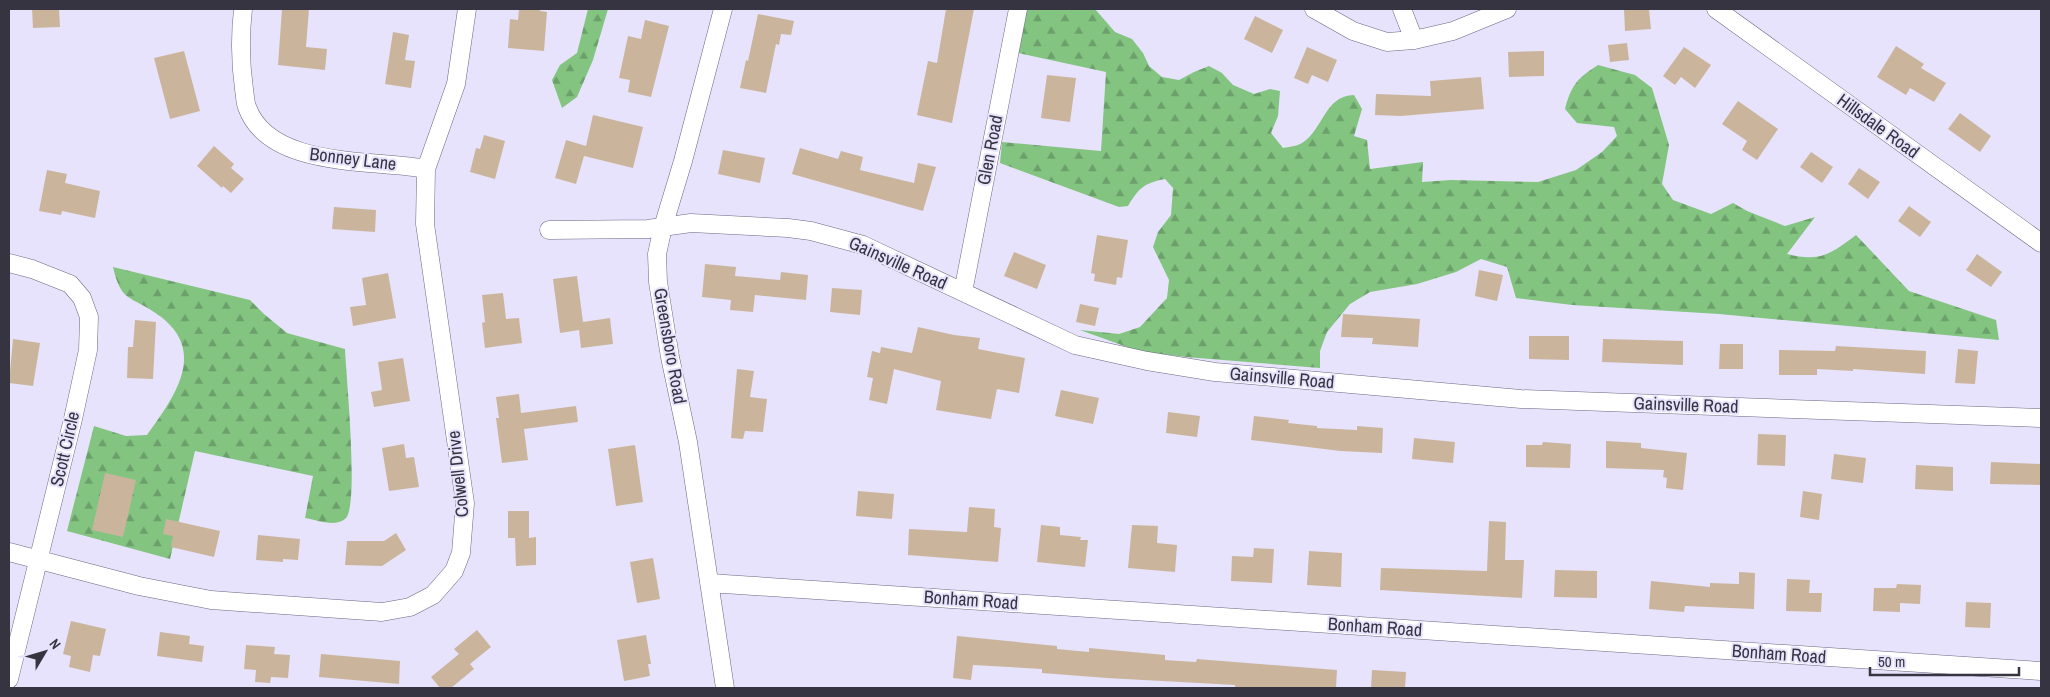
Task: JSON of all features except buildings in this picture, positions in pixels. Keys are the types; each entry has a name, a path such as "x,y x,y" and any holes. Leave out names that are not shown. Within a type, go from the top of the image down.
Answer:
{"street":[{"name":"Bonney Lane","path":"242,9 240,60 247,107 256,123 272,139 299,152 348,161 406,165 426,169"},
{"name":"Colwell Drive","path":"9,552 139,586 211,600 382,612 410,606 433,595 454,571 461,553 465,503 425,224 426,169 456,84 467,9"},
{"name":"Greensboro Road","path":"723,9 683,161 662,227 657,254 658,282 671,365 688,442 726,688"},
{"name":"Glen Road","path":"963,292 1018,9"},
{"path":"1314,9 1353,30 1387,42 1414,40 1453,31 1507,9"},
{"path":"1402,9 1414,40"},
{"name":"Hillsdale Road","path":"1716,9 2041,243"},
{"name":"Gainsville Road","path":"549,230 632,229 708,223 811,231 863,245 1075,345 1147,361 1215,372 1521,399 2041,418"},
{"name":"Scott Circle","path":"9,263 32,269 70,284 82,298 89,317 86,359 73,419 9,679"},
{"name":"Bonham Road","path":"709,583 2041,671"}],"green space":[{"path":"588,9 608,9 593,60 577,97 562,108 552,80 560,65 577,53"},
{"path":"1027,9 1095,9 1115,32 1132,39 1143,53 1149,66 1162,77 1179,80 1209,66 1222,73 1233,85 1254,94 1270,89 1280,91 1278,116 1271,133 1283,148 1302,143 1315,130 1336,101 1354,95 1362,109 1354,136 1367,140 1370,169 1423,162 1422,182 1451,180 1538,182 1576,170 1602,152 1617,136 1614,127 1577,123 1565,109 1576,83 1598,65 1635,75 1652,88 1669,145 1662,184 1673,200 1711,214 1733,203 1747,211 1785,226 1815,217 1787,254 1808,257 1824,255 1839,248 1856,235 1909,291 1996,320 1999,340 1719,314 1572,305 1516,298 1507,267 1481,259 1456,272 1417,284 1370,292 1350,304 1327,332 1320,351 1320,368 1186,357 1138,351 1080,330 1119,334 1140,327 1167,298 1169,280 1153,247 1158,232 1171,215 1173,188 1165,179 1152,182 1135,195 1128,206 1119,207 1000,163 1002,142 1101,151 1106,72 1018,53"},
{"path":"113,267 250,300 287,333 345,349 352,465 350,508 346,518 332,523 305,518 313,476 195,451 170,559 67,531 94,426 126,436 147,435 177,388 182,372 184,356 181,341 171,326 154,312 123,292"}]}
